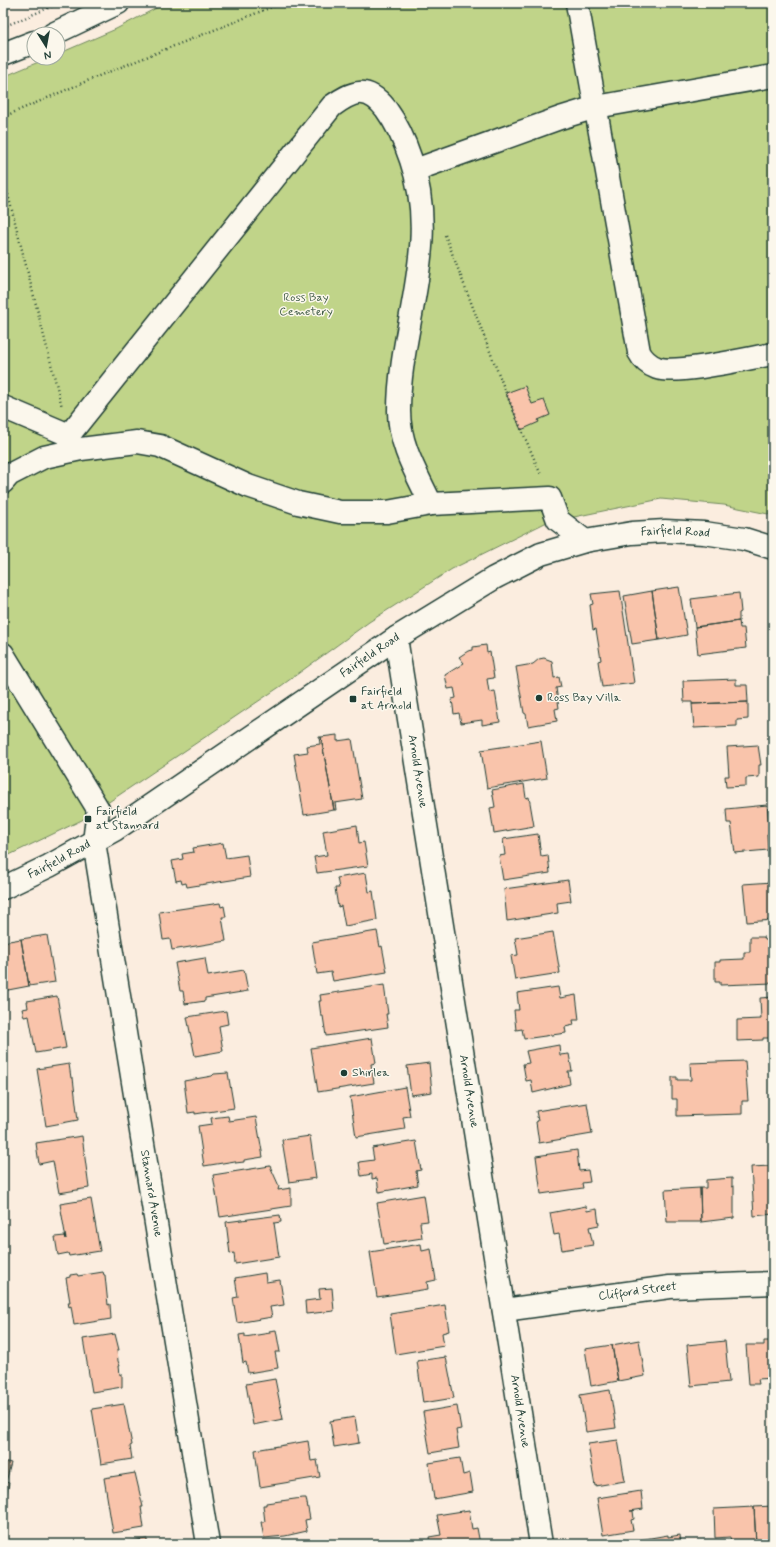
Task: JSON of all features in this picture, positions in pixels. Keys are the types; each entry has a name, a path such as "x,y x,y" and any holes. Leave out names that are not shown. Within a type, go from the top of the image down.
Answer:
{"street":[{"path":"66,28 118,3"},
{"path":"577,3 639,352 643,360 657,368 674,370 773,354"},
{"path":"3,54 26,45"},
{"path":"415,170 560,118 596,107 773,76"},
{"path":"3,482 10,475 71,443 332,106 345,97 359,92 371,95 381,102 393,119 408,149 415,170 422,210 422,238 419,269 401,373 399,411 400,433 404,447 431,504"},
{"path":"3,407 71,443 137,442 160,446 248,486 298,503 340,512 387,512 431,504 550,498 558,520 585,541"},
{"name":"Fairfield Road","path":"3,888 94,842 396,638 494,578 541,554 585,541 632,533 665,531 704,533 744,539 773,548"},
{"name":"Arnold Avenue","path":"396,638 541,1544"},
{"name":"Stannard Avenue","path":"3,654 11,681 98,809 94,842 208,1544"},
{"name":"Clifford Street","path":"504,1310 670,1287 773,1283"}],"path":[{"path":"3,27 60,3"},
{"path":"3,117 101,75 282,3"},
{"path":"3,175 71,443"},
{"path":"442,228 509,399 550,498"}],"green space":[{"name":"Ross Bay Cemetery","path":"166,3 773,3 773,515 724,505 661,499 545,523 452,569 369,622 281,686 82,820 3,858 3,77 29,66 66,66 66,51 116,29"}],"building":[{"path":"525,386 532,404 544,400 550,415 521,430 506,393"},
{"path":"679,587 687,635 659,640 652,591"},
{"path":"620,591 634,683 602,687 598,661 601,660 596,629 593,630 590,605 593,604 591,594"},
{"path":"652,591 659,640 632,644 624,596"},
{"path":"739,593 741,612 739,613 739,621 695,627 691,599"},
{"path":"739,621 740,628 744,628 746,648 698,654 695,627"},
{"path":"486,645 487,653 490,652 494,678 487,679 489,692 495,691 500,722 482,725 482,720 461,723 459,713 454,714 452,699 456,698 454,688 448,689 445,675 464,663 459,657 468,651 473,650 473,647"},
{"name":"Ross Bay Villa","path":"544,658 552,661 554,678 559,677 561,687 556,688 559,708 555,709 557,721 528,726 526,714 524,713 516,667 533,664 539,659"},
{"path":"736,679 736,685 747,685 748,702 692,704 692,702 684,702 683,681"},
{"path":"748,702 748,719 737,720 737,726 694,728 692,704"},
{"path":"337,735 337,741 352,739 362,799 335,803 336,810 334,810 321,737"},
{"path":"319,737 321,737 334,810 304,815 294,754 308,752 307,746 320,744"},
{"path":"541,741 547,778 487,788 481,750"},
{"path":"758,745 761,765 759,765 759,777 746,778 746,786 726,787 725,776 729,776 727,747"},
{"path":"524,784 526,798 529,797 534,826 494,833 490,808 495,807 492,790"},
{"path":"767,805 770,834 767,834 768,850 735,853 731,823 727,823 726,809"},
{"path":"357,825 359,843 364,842 368,866 317,873 314,857 327,855 323,831"},
{"path":"538,834 541,856 548,855 550,873 503,880 499,856 505,855 503,839"},
{"path":"223,843 226,858 247,855 250,877 187,887 186,883 182,884 181,880 176,881 172,861 183,859 182,854 194,852 193,848"},
{"path":"366,873 369,892 373,891 377,920 345,926 341,906 338,907 335,888 339,888 337,878"},
{"path":"568,880 571,901 557,903 558,913 507,921 504,889"},
{"path":"773,882 773,920 747,922 743,884"},
{"path":"220,903 221,907 224,906 226,917 222,917 226,941 172,950 170,939 163,940 159,912"},
{"path":"377,931 380,947 382,946 387,972 333,981 331,972 317,974 312,942"},
{"path":"553,932 560,973 515,980 511,956 518,955 515,938"},
{"path":"47,935 55,982 29,986 21,939"},
{"path":"750,937 764,937 765,940 773,940 773,983 720,985 720,982 715,982 715,962 720,962 720,960 744,959 744,952 750,952"},
{"path":"21,939 29,986 3,991 3,942"},
{"path":"205,958 208,976 244,970 248,991 205,998 205,1001 185,1004 183,991 180,991 175,963"},
{"path":"384,985 388,1014 386,1014 388,1027 326,1036 323,1016 321,1016 319,1001 321,1001 320,995"},
{"path":"558,987 560,998 576,995 579,1020 573,1020 574,1025 565,1027 566,1033 524,1039 522,1029 516,1030 514,1010 519,1010 517,993"},
{"path":"57,996 66,1048 36,1053 29,1016 24,1017 22,1009 28,1008 27,1001"},
{"path":"773,997 773,1038 737,1041 737,1020 761,1019 760,998"},
{"path":"226,1011 228,1024 219,1026 223,1051 195,1056 187,1017"},
{"name":"Shirlea","path":"372,1038 376,1063 371,1064 374,1083 318,1092 311,1048"},
{"path":"559,1045 560,1055 569,1054 572,1071 568,1071 570,1084 533,1093 531,1080 526,1081 523,1064 529,1063 526,1051"},
{"path":"745,1061 748,1101 742,1101 742,1114 677,1116 677,1099 672,1099 672,1077 677,1077 677,1080 691,1080 690,1063"},
{"path":"429,1063 432,1092 411,1095 407,1066"},
{"path":"69,1064 71,1078 73,1078 78,1120 46,1126 37,1069"},
{"path":"228,1073 234,1108 195,1114 195,1112 188,1113 184,1081 212,1076 214,1074"},
{"path":"405,1087 410,1116 403,1117 405,1129 356,1137 350,1097"},
{"path":"587,1103 592,1134 539,1143 536,1111"},
{"path":"228,1116 229,1121 256,1117 263,1157 244,1160 244,1162 235,1163 235,1161 204,1166 198,1126 212,1124 211,1118"},
{"path":"82,1136 89,1188 59,1193 53,1161 39,1164 36,1143"},
{"path":"310,1136 316,1178 289,1182 282,1140"},
{"path":"416,1141 421,1170 416,1171 418,1185 379,1192 377,1178 372,1179 372,1174 361,1176 359,1162 374,1160 372,1148"},
{"path":"577,1150 579,1171 588,1170 590,1182 582,1183 583,1188 541,1194 536,1156"},
{"path":"270,1166 279,1186 278,1190 291,1188 291,1206 220,1217 213,1175"},
{"path":"771,1166 773,1214 754,1216 751,1167"},
{"path":"732,1178 732,1187 734,1186 734,1218 701,1222 700,1188 706,1188 706,1180"},
{"path":"700,1188 701,1222 667,1222 665,1190"},
{"path":"424,1195 428,1221 420,1222 422,1238 384,1244 377,1203"},
{"path":"91,1199 100,1251 69,1256 68,1253 58,1255 55,1237 65,1236 66,1239 60,1204"},
{"path":"586,1206 587,1211 597,1209 599,1225 589,1227 593,1245 562,1250 559,1234 554,1235 550,1213"},
{"path":"280,1215 281,1222 274,1223 279,1257 235,1264 234,1253 230,1254 226,1222"},
{"path":"421,1244 422,1251 431,1249 436,1280 427,1282 428,1289 377,1297 370,1252"},
{"path":"103,1272 105,1275 108,1305 110,1304 111,1319 74,1325 71,1306 69,1307 68,1302 70,1302 66,1278 70,1277 70,1275 77,1274 78,1276"},
{"path":"265,1273 266,1282 280,1280 284,1305 270,1307 272,1317 237,1323 233,1298 238,1297 235,1278"},
{"path":"332,1288 334,1311 306,1314 305,1301 320,1299 319,1289"},
{"path":"445,1305 449,1331 442,1333 444,1346 396,1354 390,1314"},
{"path":"276,1330 280,1352 275,1352 278,1368 248,1373 246,1362 243,1363 239,1335 245,1334 245,1337 270,1333 269,1331"},
{"path":"115,1334 119,1350 117,1350 120,1375 122,1374 122,1387 92,1392 83,1339"},
{"path":"639,1340 645,1376 618,1381 612,1345"},
{"path":"725,1341 729,1382 691,1386 687,1345"},
{"path":"764,1341 773,1341 773,1378 758,1379 759,1384 749,1384 746,1345 764,1345"},
{"path":"612,1345 618,1381 591,1386 585,1349"},
{"path":"446,1357 454,1398 423,1403 417,1361"},
{"path":"275,1379 283,1419 253,1425 246,1384"},
{"path":"610,1390 616,1428 586,1432 580,1395"},
{"path":"124,1404 132,1445 130,1446 132,1459 101,1464 92,1409"},
{"path":"457,1406 461,1429 456,1430 459,1448 430,1453 423,1412"},
{"path":"355,1417 359,1443 334,1447 330,1421"},
{"path":"618,1440 625,1481 595,1486 588,1444"},
{"path":"308,1441 311,1461 317,1460 320,1477 260,1487 255,1450"},
{"path":"460,1458 463,1475 470,1473 473,1492 434,1499 429,1463"},
{"path":"3,1461 11,1463 6,1482 9,1483 4,1505"},
{"path":"135,1473 143,1507 141,1507 144,1528 113,1533 104,1478"},
{"path":"641,1491 643,1509 630,1511 633,1511 634,1519 631,1520 633,1530 603,1535 597,1498"},
{"path":"306,1498 310,1519 305,1520 307,1531 285,1536 264,1538 261,1522 265,1522 263,1505 266,1505 266,1503"},
{"path":"773,1506 773,1544 756,1544 754,1507"},
{"path":"754,1507 756,1544 731,1544 730,1537 715,1538 714,1509"},
{"path":"469,1510 472,1529 477,1528 480,1544 430,1544 429,1537 441,1535 437,1515"},
{"path":"668,1535 668,1537 680,1535 681,1544 640,1544 639,1540"},
{"path":"147,1539 147,1544 116,1544 116,1543"},
{"path":"639,1540 640,1544 613,1544"}],"place":[{"name":"Ross Bay Villa","path":"539,698"},
{"name":"Fairfield at Arnold","path":"353,699"},
{"name":"Fairfield at Stannard","path":"88,819"},
{"name":"Shirlea","path":"344,1073"}]}
